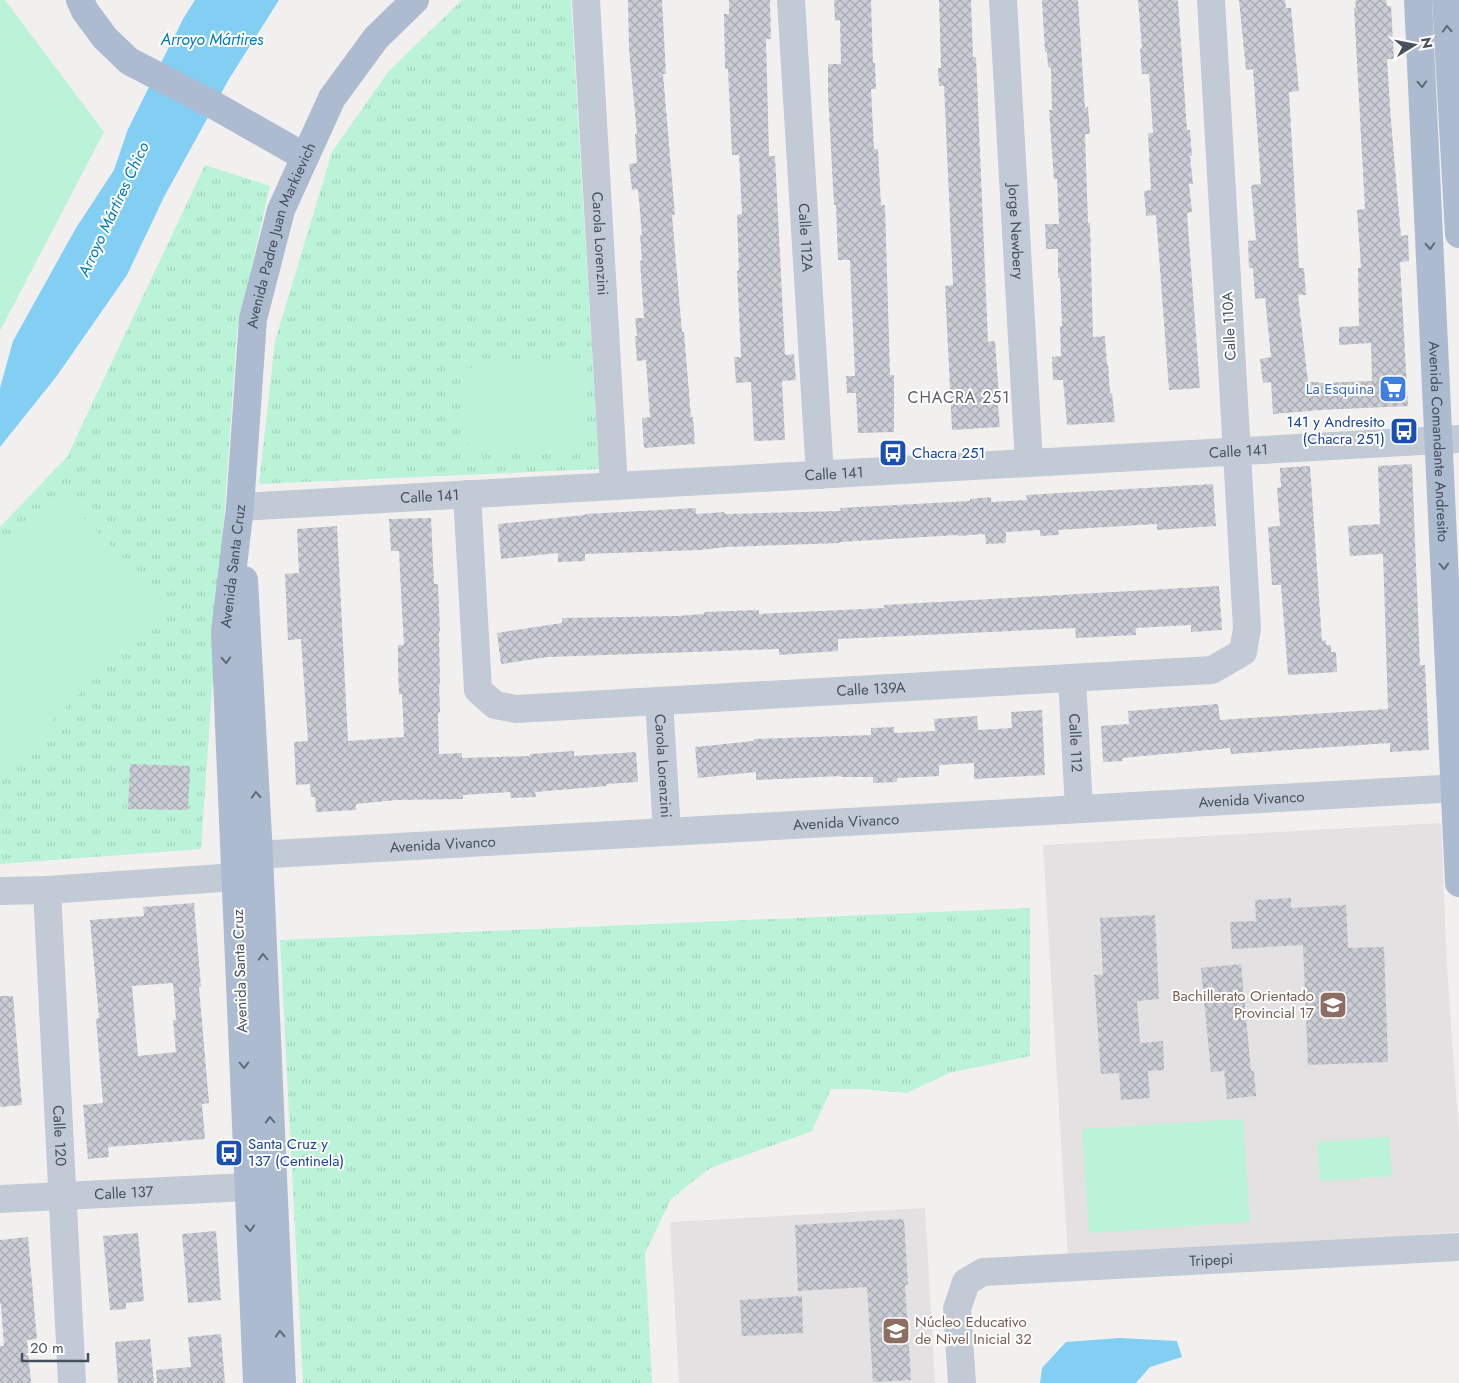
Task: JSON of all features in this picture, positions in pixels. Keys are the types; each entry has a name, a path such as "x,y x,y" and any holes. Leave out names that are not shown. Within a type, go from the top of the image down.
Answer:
{"main road":[{"path":"80,0 85,11 105,38 129,62 219,108 305,157"},
{"name":"Avenida Padre Juan Markievich","path":"240,507 253,319 281,210 332,98 376,38 415,0"},
{"name":"Avenida Comandante Andresito","path":"1418,0 1449,439 1459,883"},
{"path":"1446,0 1459,234"},
{"name":"Avenida Santa Cruz","path":"240,507 248,1187 257,1383"},
{"name":"Avenida Santa Cruz","path":"243,862 282,1383"}],"street":[{"name":"Carola Lorenzini","path":"586,0 614,486"},
{"name":"Calle 112A","path":"791,0 820,474"},
{"name":"Jorge Newbery","path":"1003,0 1029,463"},
{"name":"Calle 110A","path":"1211,0 1247,628 1244,652"},
{"name":"Calle 141","path":"240,507 1449,439"},
{"name":"Calle 139A","path":"467,494 478,690 495,705 516,709 1212,670 1244,652"},
{"name":"Calle 112","path":"1072,678 1079,809"},
{"name":"Carola Lorenzini","path":"659,701 667,832"},
{"name":"Avenida Vivanco","path":"0,891 47,890 243,862 667,832 1457,788"},
{"name":"Calle 120","path":"47,890 72,1383"},
{"name":"Calle 137","path":"0,1199 248,1187"},
{"name":"Tripepi","path":"962,1383 957,1309 966,1282 983,1272 1459,1247"}],"shaded area":[{"path":"1441,823 1447,966 1459,1137 1459,1232 1068,1259 1043,845"},
{"path":"925,1208 935,1383 679,1383 670,1222"}],"green space":[{"path":"0,0 5,0 104,132 0,331"},
{"path":"462,0 571,0 599,469 259,484 275,341 332,152 388,72"},
{"path":"205,165 270,186 237,331 201,849 0,864 0,527 67,457"},
{"path":"581,362 586,446 468,452 464,368"},
{"path":"58,492 169,604 0,773 0,551"},
{"path":"1030,908 1030,1056 949,1073 907,1093 861,1089 831,1089 812,1131 710,1168 671,1199 645,1253 652,1383 303,1383 280,940"},
{"path":"1243,1119 1250,1222 1089,1233 1082,1129"},
{"path":"1389,1137 1392,1176 1320,1181 1317,1142"}],"water":[{"name":"Arroyo Mártires","path":"195,0 279,0 229,79 164,197 127,275 56,377 0,447 0,388 13,341 76,228 114,170 128,129 183,19"},
{"path":"1120,1338 1177,1341 1182,1357 1150,1367 1136,1383 1040,1383 1042,1368 1066,1342"}],"building":[{"path":"628,0 662,0 666,74 663,74 675,215 672,215 682,332 684,332 695,444 644,448 642,418 650,417 646,360 637,361 635,336 637,336 635,318 644,318 640,261 642,260 640,235 642,235 638,189 632,190 629,164 637,163 635,134 637,134 629,49"},
{"path":"729,0 770,0 771,39 766,39 769,156 775,156 785,355 794,354 796,380 782,381 785,440 754,441 751,382 736,383 734,357 741,357 737,271 739,270 737,215 742,214 739,155 732,155 728,69 725,69 724,14 729,14"},
{"path":"834,0 871,0 873,63 875,63 876,89 871,89 874,149 878,149 881,205 885,205 890,375 894,375 894,432 858,433 856,393 847,393 846,376 855,376 850,260 838,260 828,93 828,64 841,64 840,20 835,21"},
{"path":"939,0 971,0 973,57 976,57 988,342 995,341 1000,427 952,430 945,286 953,285 944,86 939,86 938,68 941,68"},
{"path":"1042,0 1078,0 1085,108 1088,107 1090,134 1085,134 1093,337 1105,336 1110,393 1112,393 1115,422 1067,425 1063,380 1053,380 1052,357 1061,356 1060,326 1062,326 1060,278 1058,278 1058,249 1046,249 1045,224 1059,224 1057,179 1054,179 1049,110 1052,110 1051,68 1048,67 1047,52 1045,52"},
{"path":"1138,0 1178,0 1187,130 1190,130 1192,156 1190,156 1193,184 1189,184 1192,212 1187,213 1200,388 1169,390 1156,215 1146,216 1144,191 1151,190 1148,133 1153,133 1149,74 1142,74"},
{"path":"1239,0 1285,0 1286,8 1291,8 1299,91 1289,92 1299,268 1304,268 1306,295 1298,295 1308,382 1319,383 1372,381 1371,343 1339,345 1339,327 1359,326 1358,268 1361,268 1357,210 1365,209 1354,8 1356,7 1355,0 1386,0 1387,6 1391,6 1394,59 1387,59 1391,121 1401,236 1408,235 1409,261 1400,262 1408,406 1273,414 1271,382 1263,383 1260,359 1271,357 1265,298 1255,299 1253,268 1249,268 1248,241 1256,240 1251,185 1261,184 1253,69 1246,70"},
{"path":"1412,464 1420,665 1425,665 1429,750 1390,752 1390,743 1231,754 1230,748 1122,758 1123,761 1103,762 1101,726 1129,724 1128,711 1218,704 1220,720 1388,709 1383,554 1350,556 1348,526 1380,524 1378,466"},
{"path":"1310,466 1322,641 1326,640 1326,645 1331,645 1331,652 1336,652 1337,672 1288,675 1281,585 1272,585 1268,527 1280,526 1277,488 1281,487 1280,468"},
{"path":"1213,484 1216,526 1157,530 1157,524 1058,530 1059,535 1040,536 1040,530 1006,532 1006,543 986,544 985,534 958,535 840,543 585,554 585,561 558,562 558,553 501,559 498,524 585,514 696,508 696,514 841,511 840,508 970,501 970,499 991,497 991,502 1027,500 1026,495"},
{"path":"431,518 434,584 438,584 440,631 439,754 462,753 462,758 530,756 530,754 574,751 574,756 636,752 638,782 535,792 536,797 511,798 510,792 463,795 463,799 396,800 356,804 356,810 316,812 315,797 311,797 310,784 296,785 294,742 308,741 301,639 288,640 285,574 299,573 297,529 337,526 348,741 404,737 402,694 399,695 398,666 398,645 404,645 399,551 391,551 389,519"},
{"path":"1219,586 1222,630 1191,632 1191,625 1136,628 1136,635 1076,638 1075,628 838,639 838,651 779,655 779,649 548,657 501,664 497,633 562,623 562,618 676,616 704,614 704,612 759,610 759,614 884,608 884,605"},
{"path":"1042,710 1045,775 974,779 974,763 939,765 939,776 897,778 897,782 873,783 873,777 841,776 756,780 756,772 698,778 695,747 754,741 754,739 871,735 871,728 894,727 894,733 935,731 934,719 977,716 978,730 1012,728 1011,712"},
{"path":"130,764 190,766 188,810 128,809"},
{"path":"1291,898 1291,908 1346,905 1348,948 1384,947 1388,1062 1308,1065 1303,945 1232,949 1230,922 1256,921 1255,900"},
{"path":"194,903 209,1103 202,1104 205,1139 108,1147 109,1157 88,1159 83,1105 103,1103 96,1019 99,1018 90,920 144,916 143,907","holes":["173,983 176,1020 173,1020 176,1052 138,1056 132,986"]},
{"path":"1155,915 1159,999 1137,1001 1140,1043 1163,1041 1164,1070 1148,1071 1150,1098 1121,1100 1119,1073 1101,1074 1094,975 1103,975 1100,918"},
{"path":"1241,964 1251,1071 1254,1071 1256,1096 1227,1099 1224,1071 1211,1072 1201,968"},
{"path":"0,996 13,996 22,1105 0,1107"},
{"path":"904,1219 908,1285 905,1285 911,1380 873,1382 867,1287 798,1291 795,1225"},
{"path":"216,1231 221,1300 188,1303 182,1234"},
{"path":"138,1233 144,1301 126,1303 126,1309 110,1310 103,1236"},
{"path":"28,1237 37,1339 27,1340 31,1383 0,1383 0,1346 4,1346 0,1304 0,1240"},
{"path":"802,1296 803,1333 742,1336 740,1300"},
{"path":"221,1334 225,1383 157,1383 156,1370 191,1367 188,1337"},
{"path":"150,1339 154,1383 118,1383 115,1342"}],"place":[{"name":"La Esquina","path":"1393,389"},
{"name":"141 y Andresito (Chacra 251)","path":"1404,431"},
{"name":"Chacra 251","path":"893,453"},
{"name":"Bachillerato Orientado Provincial 17","path":"1333,1005"},
{"name":"Santa Cruz y 137 (Centinela)","path":"229,1153"},
{"name":"Núcleo Educativo de Nivel Inicial 32","path":"896,1331"}],"district":[{"name":"CHACRA 251","path":"959,397"}],"water label":[{"name":"Arroyo Mártires Chico","path":"113,209"}]}
